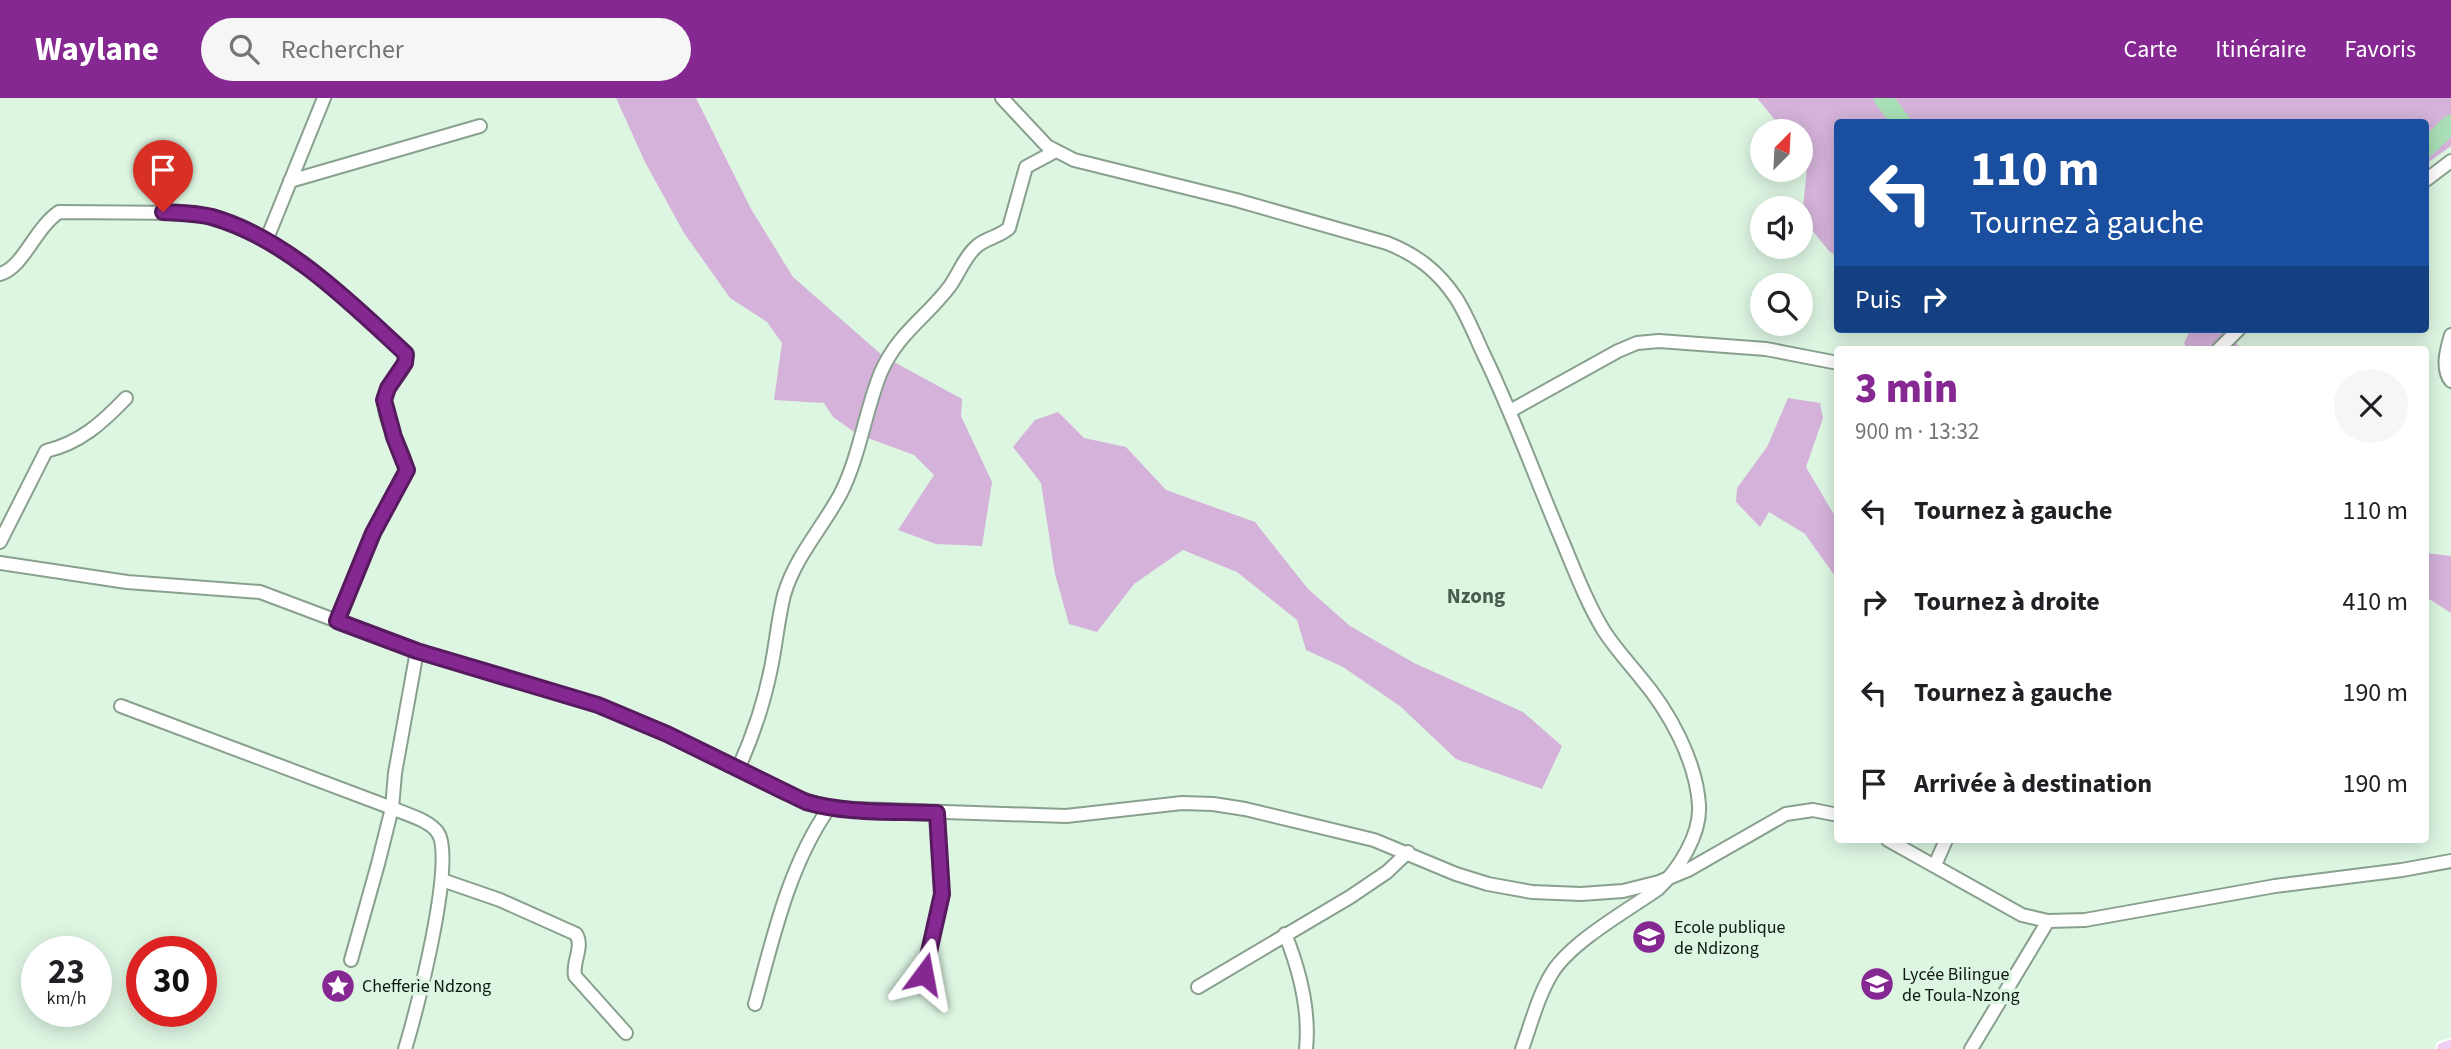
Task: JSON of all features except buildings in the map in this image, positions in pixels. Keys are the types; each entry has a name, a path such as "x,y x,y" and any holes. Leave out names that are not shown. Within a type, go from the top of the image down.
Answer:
{"main road":[{"path":"2444,1049 2451,1047"}],"street":[{"path":"266,241 324,98"},
{"path":"1002,98 1027,127 1054,152 1095,167 1301,217 1407,251 1426,263 1458,301 1510,411 1531,468 1591,607 1616,648 1660,703 1680,740 1692,772 1699,804 1698,823 1670,878 1566,955 1552,971 1522,1049"},
{"path":"289,181 480,126"},
{"path":"738,769 749,746 766,691 784,594 796,566 841,493 872,396 891,351 941,297 974,248 1009,229 1026,167 1054,152"},
{"path":"2429,178 2451,162"},
{"path":"0,274 13,270 30,243 59,212 190,213 211,217 266,241 346,298 406,354 407,358 388,388 384,400 407,470 373,533 337,621"},
{"path":"2222,346 2235,333"},
{"path":"2451,335 2445,365 2447,377 2451,381"},
{"path":"1510,411 1637,343 1659,341 1766,349 1834,362"},
{"path":"0,542 46,450 67,446 106,419 126,398"},
{"path":"0,563 128,582 260,592 417,651 598,705 667,734 785,793 829,808 1066,816 1182,803 1213,804 1350,833 1408,852 1456,874 1488,884 1532,892 1581,894 1623,891 1670,878 1786,814 1813,810 1834,814"},
{"path":"351,960 392,808 395,774 417,651"},
{"path":"121,706 392,808 428,825 440,835 442,880 405,1049"},
{"path":"755,1004 771,947 807,842 829,808"},
{"path":"924,974 942,894 937,813"},
{"path":"1894,843 2022,915 2049,921 2085,920 2275,886 2451,861"},
{"path":"1935,865 1945,843"},
{"path":"1198,987 1350,897 1387,872 1408,852"},
{"path":"442,880 500,901 576,934 579,945 575,976 626,1033"},
{"path":"1971,1049 2049,921"},
{"path":"1285,934 1303,984 1308,1032 1306,1049"}],"shaded area":[{"path":"616,98 696,98 751,209 793,277 883,356 962,399 961,416 992,482 982,546 936,544 898,530 934,475 914,455 857,434 833,417 824,403 774,400 782,343 767,322 730,298 684,233 645,162"},
{"path":"1757,98 2451,98 2451,146 2429,162 2429,119 1834,119 1834,255 1813,231 1813,196 1804,196 1806,182 1813,182 1813,119 1774,119"},
{"path":"2189,333 2230,333 2238,346 2185,346"},
{"path":"1788,398 1820,403 1823,418 1806,467 1834,514 1834,575 1805,534 1769,512 1760,527 1736,502 1737,488 1767,447"},
{"path":"1058,412 1084,438 1126,447 1166,490 1255,522 1308,589 1350,626 1414,663 1523,712 1562,746 1542,789 1456,759 1400,706 1343,667 1306,650 1297,620 1237,572 1183,550 1134,584 1097,632 1069,624 1055,574 1041,483 1013,447 1035,420"},
{"path":"2429,553 2451,556 2451,613 2429,599"}],"waterway":[{"path":"1883,98 1899,119"},
{"path":"2429,145 2451,124"}],"place":[{"name":"Ecole publique de Ndizong","path":"1649,937"},
{"name":"Lycée Bilingue de Toula-Nzong","path":"1877,984"},
{"name":"Chefferie Ndzong","path":"338,986"}],"district":[{"name":"Nzong","path":"1476,596"}],"route":[{"path":"163,212 211,217 266,241 346,298 406,354 405,363 388,388 384,400 407,470 373,533 337,621 417,651 598,705 710,754 806,802 856,811 937,813 942,894 924,974"}]}
